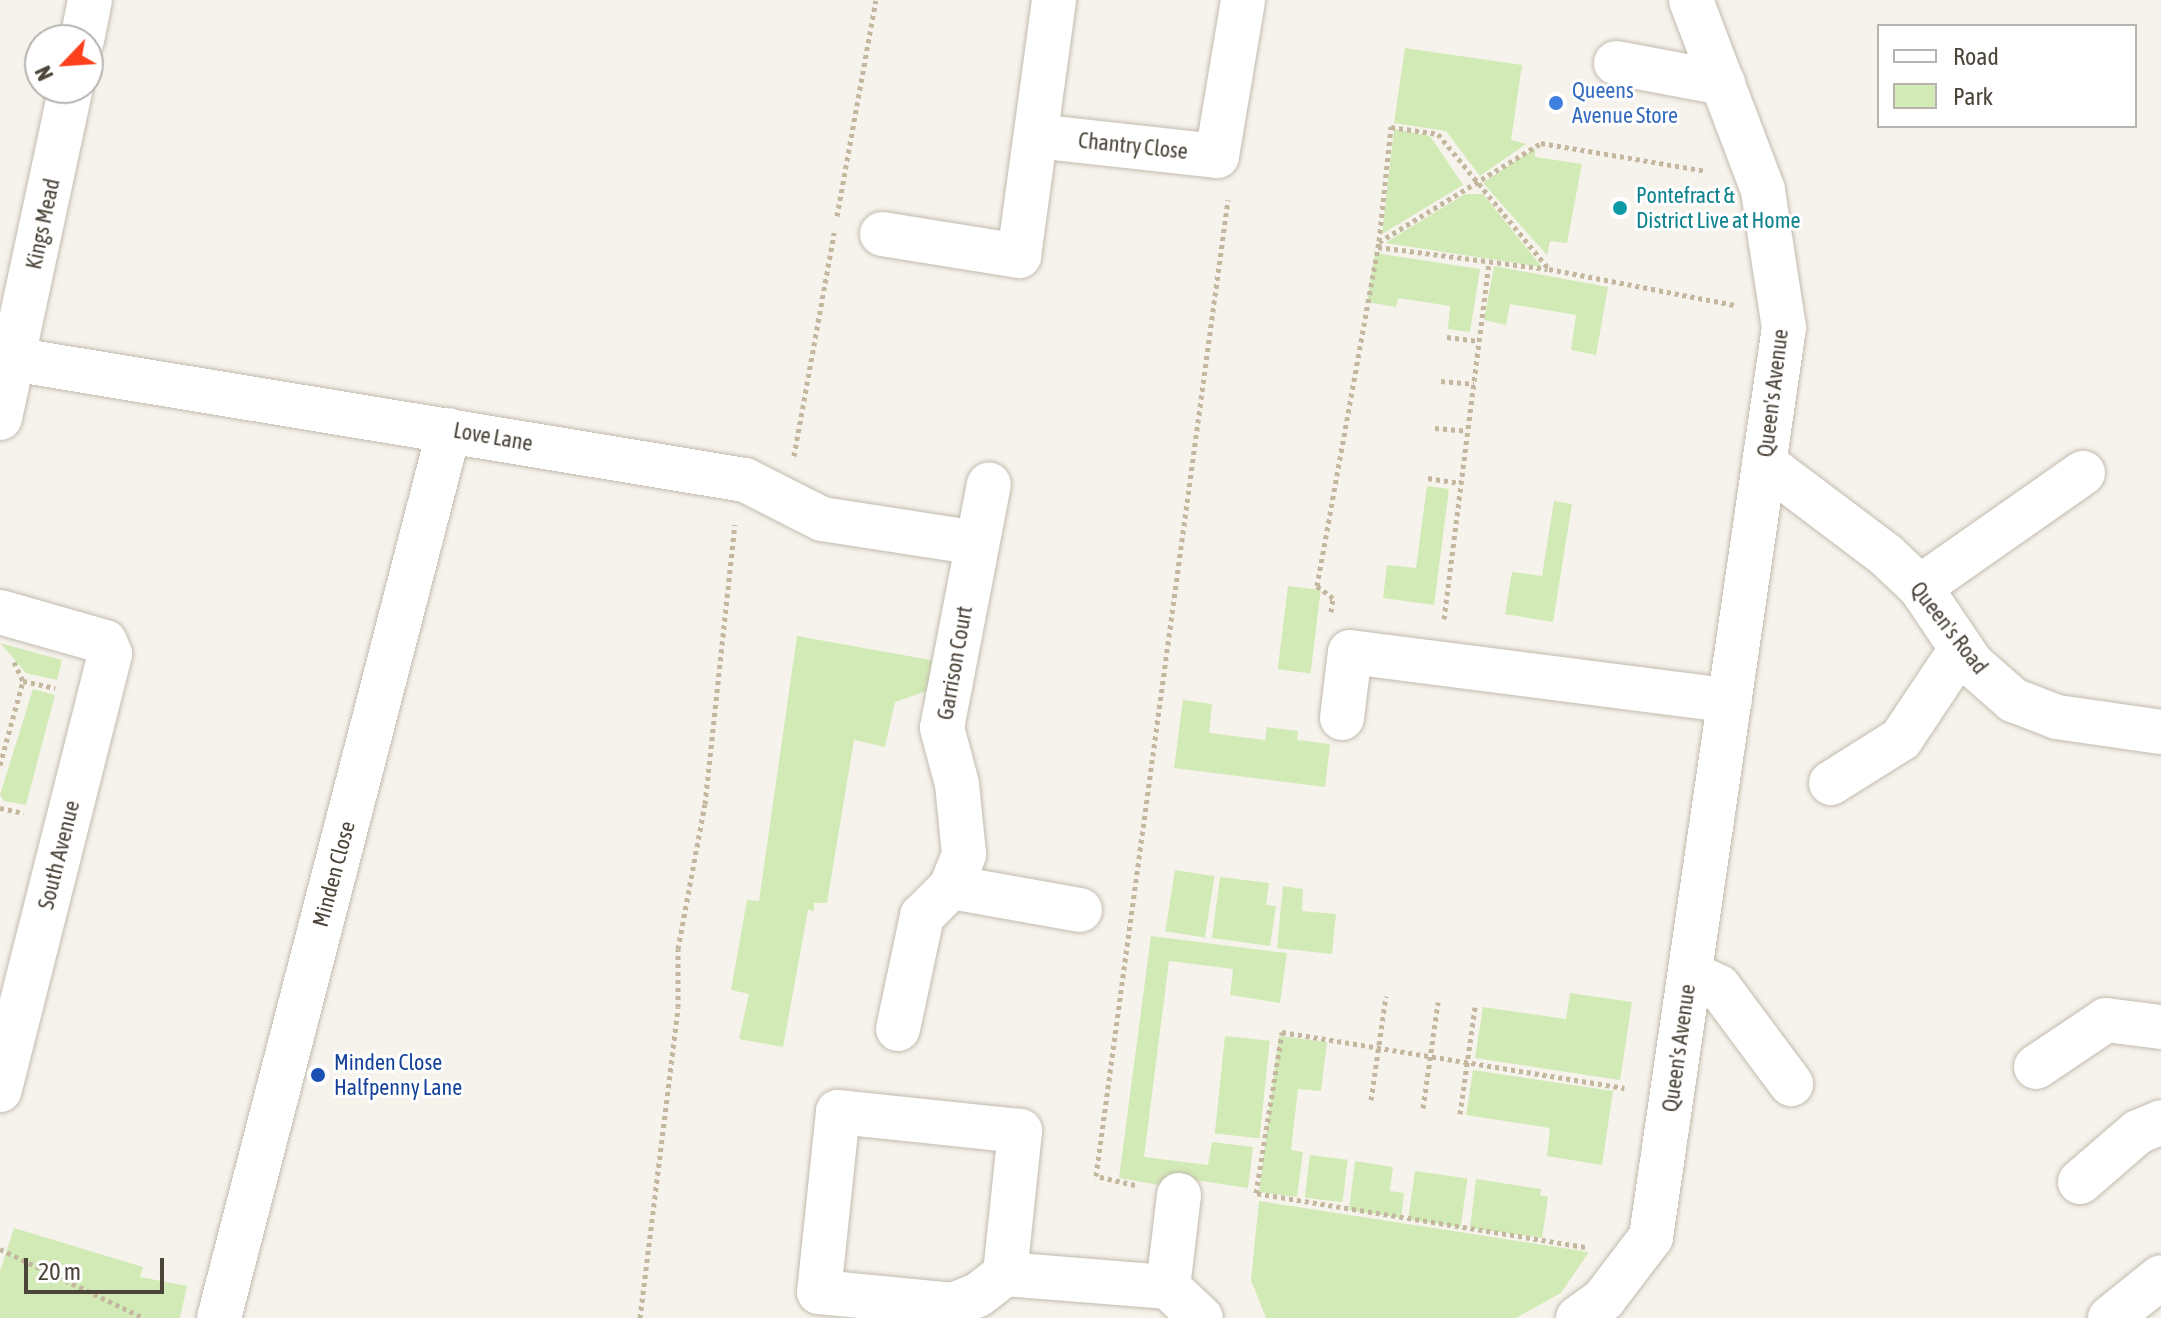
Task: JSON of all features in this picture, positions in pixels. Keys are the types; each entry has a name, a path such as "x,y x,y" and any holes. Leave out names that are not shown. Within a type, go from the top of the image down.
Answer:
{"street":[{"path":"85,24 90,0"},
{"path":"882,234 1019,256 1054,0"},
{"name":"Chantry Close","path":"1036,136 1217,156 1243,0"},
{"name":"Queen's Avenue","path":"1578,1318 1604,1299 1651,1237 1784,328 1763,190 1691,0"},
{"path":"1616,63 1723,83"},
{"name":"Kings Mead","path":"0,418 7,358 67,104"},
{"name":"Love Lane","path":"7,358 745,480 822,519 977,543"},
{"name":"Minden Close","path":"219,1318 449,430"},
{"name":"Queen's Road","path":"1764,463 1886,555 1920,587 1961,649 2013,700 2057,717 2161,732"},
{"path":"1920,587 2083,473"},
{"name":"Garrison Court","path":"898,1029 922,916 951,887 964,854 964,836 942,728 989,484"},
{"name":"South Avenue","path":"0,612 105,642 110,654 0,1090"},
{"path":"1831,783 1901,739 1961,649"},
{"path":"1342,718 1350,652 1730,701"},
{"path":"951,887 1080,910"},
{"path":"1690,973 1719,987 1791,1084"},
{"path":"2036,1067 2106,1020 2161,1027"},
{"path":"1005,1274 1020,1131 838,1112 819,1292 953,1305 978,1295 1005,1274 1168,1287 1201,1318"},
{"path":"2080,1182 2138,1132 2161,1122"},
{"path":"1168,1287 1179,1195"},
{"path":"2110,1318 2161,1277"}],"path":[{"path":"786,500 876,0"},
{"path":"1350,652 1329,620 1333,598 1317,586 1378,244 1391,127 1438,134 1549,269"},
{"path":"1378,244 1541,143 1715,172"},
{"path":"1179,1195 1096,1176 1229,188 1217,156"},
{"path":"1378,244 1549,269 1739,306"},
{"path":"1439,663 1489,262"},
{"path":"1447,337 1479,341"},
{"path":"1441,381 1474,384"},
{"path":"1435,428 1467,431"},
{"path":"1428,478 1460,483"},
{"path":"640,1318 678,1007 678,949 705,804 736,517 745,480"},
{"path":"0,657 13,661 23,681 0,765"},
{"path":"23,681 99,697"},
{"path":"1371,1100 1386,996"},
{"path":"1423,1108 1438,1002"},
{"path":"1460,1114 1475,1007"},
{"path":"1600,1249 1256,1193 1282,1032 1624,1088"},
{"path":"0,1249 144,1318"}],"green space":[{"path":"1405,48 1522,65 1511,140 1526,144 1480,176 1446,131 1394,123"},
{"path":"1394,129 1430,136 1463,185 1382,234"},
{"path":"1535,148 1535,157 1582,164 1567,243 1550,241 1547,255 1483,183"},
{"path":"1465,194 1483,194 1542,267 1385,243"},
{"path":"1375,253 1480,269 1470,332 1448,329 1450,306 1398,298 1396,307 1367,302"},
{"path":"1494,266 1608,287 1596,355 1571,350 1576,315 1510,304 1506,325 1484,320"},
{"path":"1427,486 1449,489 1434,605 1383,598 1387,565 1416,568"},
{"path":"1554,501 1572,504 1553,622 1505,614 1512,572 1542,576"},
{"path":"1288,586 1321,590 1311,673 1278,669"},
{"path":"797,636 936,661 930,690 895,702 885,747 854,740 827,903 814,903 814,911 808,910 783,1047 739,1039 749,994 731,990 747,900 759,901"},
{"path":"0,643 62,660 57,680 26,673"},
{"path":"33,689 55,695 26,805 4,801 0,795"},
{"path":"1183,700 1212,704 1209,733 1265,740 1267,727 1298,731 1297,740 1330,744 1325,787 1174,768"},
{"path":"1175,870 1215,876 1205,937 1165,931"},
{"path":"1220,877 1269,883 1266,905 1276,906 1270,946 1212,938"},
{"path":"1283,886 1303,889 1302,911 1336,914 1332,954 1277,948"},
{"path":"1151,936 1287,953 1280,1003 1230,995 1233,969 1169,961 1144,1157 1208,1165 1212,1142 1253,1147 1248,1188 1168,1176 1165,1186 1119,1178"},
{"path":"1570,993 1632,1002 1620,1080 1475,1058 1483,1007 1566,1019"},
{"path":"1225,1036 1270,1041 1260,1138 1215,1133"},
{"path":"1279,1036 1327,1042 1321,1091 1298,1089 1291,1150 1303,1152 1297,1197 1259,1192"},
{"path":"1473,1070 1613,1091 1602,1165 1547,1156 1550,1128 1466,1115"},
{"path":"1310,1155 1348,1160 1342,1202 1305,1198"},
{"path":"1355,1161 1393,1167 1390,1191 1404,1193 1401,1218 1349,1210"},
{"path":"1415,1171 1467,1178 1461,1227 1408,1220"},
{"path":"1476,1179 1541,1189 1540,1195 1548,1197 1542,1238 1470,1228"},
{"path":"1259,1201 1589,1252 1561,1293 1516,1318 1266,1318 1251,1280"},
{"path":"14,1228 143,1267 140,1277 187,1286 180,1318 0,1318 0,1271"}],"place":[{"name":"Queens Avenue Store","path":"1556,103"},
{"name":"Pontefract & District Live at Home","path":"1620,208"},
{"name":"Minden Close Halfpenny Lane","path":"318,1075"}]}
